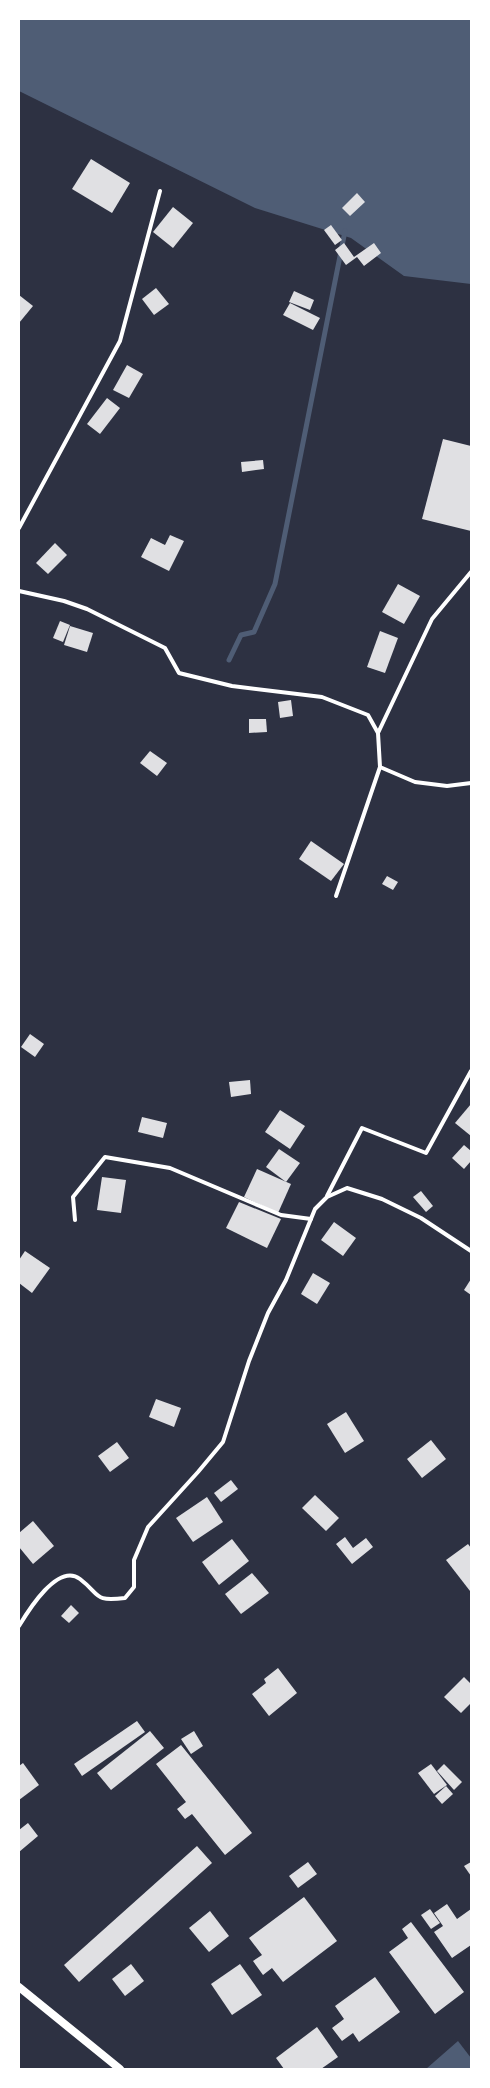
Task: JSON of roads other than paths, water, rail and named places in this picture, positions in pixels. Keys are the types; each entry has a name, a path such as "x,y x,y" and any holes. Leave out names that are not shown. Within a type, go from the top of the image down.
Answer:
{"main road":[{"path":"19,1987 120,2069"}],"street":[{"path":"19,528 120,341 160,191"},
{"path":"378,733 432,619 471,572"},
{"path":"19,591 64,601 87,609 165,648 179,673 232,686 322,696 368,715 378,733 380,767 336,896"},
{"path":"380,767 416,782 447,786 471,784"},
{"path":"19,1626 40,1594 66,1575 78,1578 93,1593 106,1600 124,1598 134,1586 134,1560 148,1527 223,1442 241,1391 249,1361 268,1313 286,1280 315,1209 327,1197 362,1128 426,1153 471,1071"},
{"path":"75,1220 73,1198 105,1157 170,1168 281,1215 311,1219"},
{"path":"327,1197 347,1188 382,1199 421,1218 471,1251"}],"water":[{"path":"19,19 471,19 471,284 404,276 351,238 255,208 19,91"},
{"path":"458,2041 471,2058 471,2069 426,2069"}],"waterway":[{"path":"229,660 241,635 254,632 275,584 345,231"}]}
